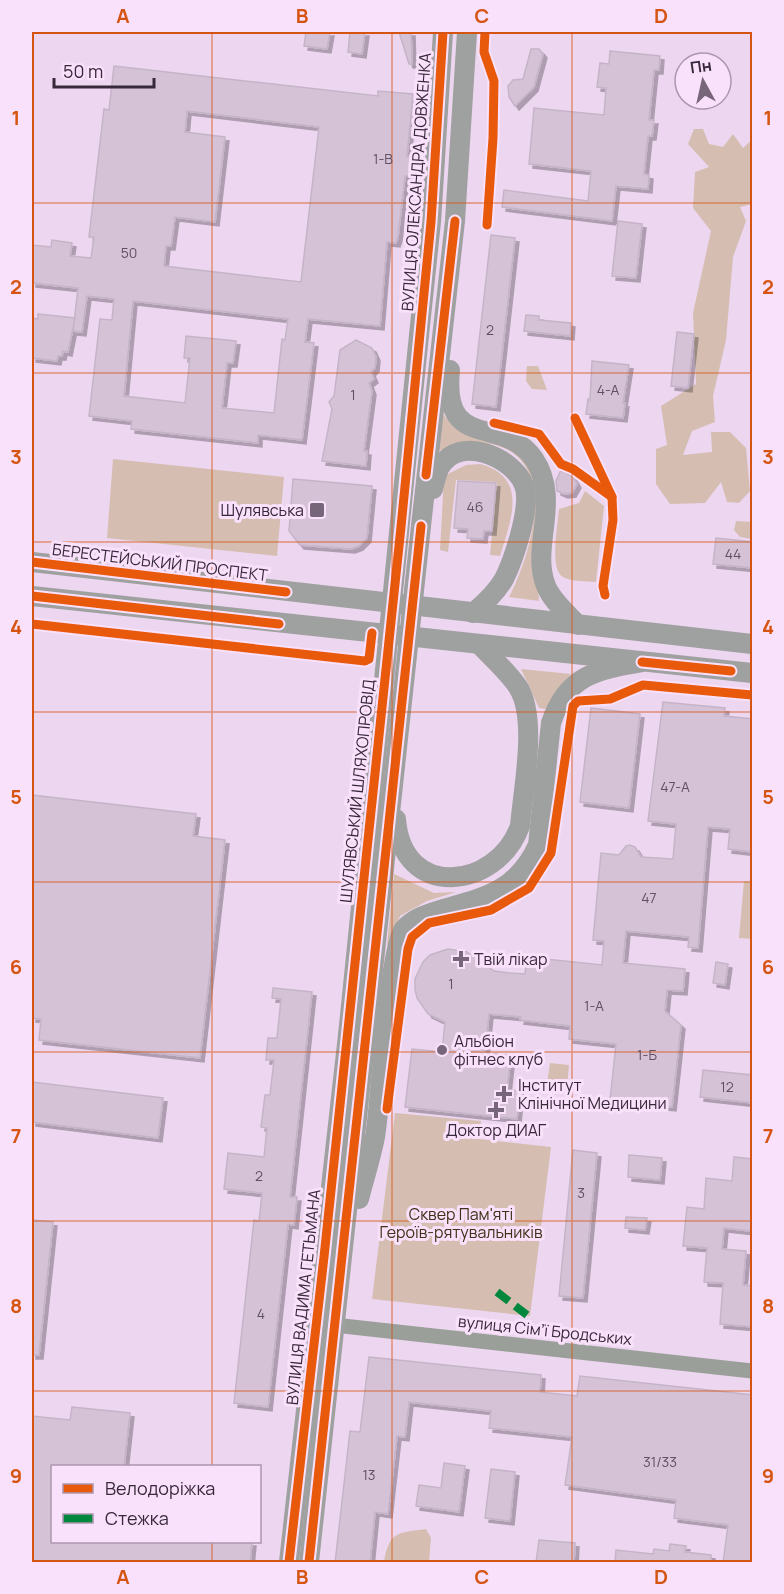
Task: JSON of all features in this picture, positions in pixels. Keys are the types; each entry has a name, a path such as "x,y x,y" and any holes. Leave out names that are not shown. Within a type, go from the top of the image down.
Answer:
{"main road":[{"name":"ВУЛИЦЯ ОЛЕКСАНДРА ДОВЖЕНКА","path":"419,335 431,222 443,32"},
{"path":"357,1036 393,785 455,221 467,32"},
{"path":"455,221 458,288 448,390 452,410 460,421 502,436 520,446 534,459 541,473 548,506 543,555 546,586 556,602 578,625"},
{"name":"ШУЛЯВСЬКИЙ ШЛЯХОПРОВІД","path":"357,1036 419,335"},
{"path":"421,526 440,466 450,457 464,452 496,456 509,464 524,486 526,499 513,555 504,578 485,603 473,613"},
{"name":"БЕРЕСТЕЙСЬКИЙ ПРОСПЕКТ","path":"32,562 753,644"},
{"path":"32,596 753,673"},
{"path":"393,785 401,847 410,862 429,875 447,878 468,875 488,867 505,854 514,841 520,826 528,724 526,705 518,687 480,645"},
{"path":"343,1257 375,1137 393,975 402,931 419,918 498,893 517,879 530,862 538,845 551,723 558,705 567,692 583,678 606,668 642,662"},
{"name":"ВУЛИЦЯ ВАДИМА ГЕТЬМАНА","path":"309,1563 343,1257 357,1036"},
{"name":"ВУЛИЦЯ ВАДИМА ГЕТЬМАНА","path":"289,1563 357,1036"}],"street":[{"name":"вулиця Сімʼї Бродських","path":"334,1325 753,1371"}],"green space":[{"path":"694,129 703,129 709,144 723,147 733,134 743,148 752,140 752,204 740,207 746,221 733,257 726,340 713,396 715,422 692,431 683,455 712,452 711,432 730,432 746,448 750,491 739,503 727,502 721,482 705,503 670,504 656,484 656,449 667,445 661,406 696,384 693,313 711,231 693,208 695,172 709,167 688,144"},
{"path":"527,366 538,366 547,390 532,389 526,381"},
{"path":"437,406 460,430 503,444 519,454 529,466 537,495 532,565 539,601 509,597 525,559 531,536 534,490 528,470 515,455 487,443 465,443 437,452"},
{"path":"113,459 284,477 277,556 107,538"},
{"path":"480,464 495,470 505,479 511,489 511,514 500,556 490,555 497,482 456,480 448,552 440,550 444,476 466,465"},
{"path":"585,491 604,506 596,582 567,579 559,572 556,565 555,546 559,509 579,503"},
{"path":"736,521 752,522 752,539 740,537 734,530"},
{"path":"521,669 571,674 556,691 546,709 539,708"},
{"path":"394,874 434,893 456,892 427,901 400,916 391,943 387,945"},
{"path":"744,881 752,882 752,939 739,938"},
{"path":"550,1063 569,1065 567,1086 547,1084"},
{"name":"Сквер Пам'яті Героїв-рятувальників","path":"395,1113 481,1121 479,1139 551,1147 530,1316 372,1299"},
{"path":"426,1529 431,1538 429,1562 384,1562 389,1544 396,1535"}],"building":[{"path":"306,32 330,32 327,49 304,46"},
{"path":"350,32 365,32 362,54 348,52"},
{"path":"399,32 411,32 412,64 409,64"},
{"path":"531,49 539,49 543,54 534,87 515,106 509,97 508,86 513,80 523,79"},
{"path":"610,51 660,56 659,70 654,70 649,120 654,120 652,136 648,136 644,174 649,175 648,189 616,186 612,221 502,207 504,190 588,201 591,171 529,164 534,108 604,115 606,88 597,87 600,63 609,64"},
{"path":"114,66 378,96 378,91 413,94 407,156 415,157 413,176 405,176 396,243 387,242 380,326 308,319 305,342 314,343 302,440 258,435 258,443 131,429 132,421 89,416 100,319 112,320 114,299 87,296 82,332 73,331 78,288 32,283 32,245 51,247 52,240 72,243 70,256 91,258 94,237 89,237 104,109 109,110","holes":["187,111 319,127 301,282 164,266 166,246 171,246 175,217 215,222 225,137 185,132","133,301 288,319 285,340 282,339 274,413 222,408 227,363 233,363 236,341 186,336 184,358 190,358 185,403 124,396"]},
{"path":"618,221 642,224 636,278 612,276"},
{"path":"491,235 515,238 496,407 472,404"},
{"path":"38,314 75,318 68,352 63,351 57,361 32,358 32,318 38,319"},
{"path":"526,315 539,316 539,320 571,323 570,336 524,331"},
{"path":"677,332 694,334 688,388 671,386"},
{"path":"356,340 372,348 376,357 375,368 371,372 374,379 369,383 372,391 364,451 367,451 366,466 322,461 332,409 329,402 334,396 340,350"},
{"path":"592,361 629,365 623,418 586,414 588,399 590,400"},
{"path":"561,470 573,477 577,484 572,493 564,494 557,491 556,481"},
{"path":"293,479 372,486 367,538 359,546 351,549 300,545 289,531"},
{"path":"458,481 496,483 492,531 484,531 483,539 467,538 468,529 454,528"},
{"path":"716,538 753,542 753,568 713,564"},
{"path":"663,702 725,708 724,716 753,719 753,852 728,849 730,829 708,827 698,948 688,947 689,937 626,931 623,963 685,969 683,991 667,990 665,1011 681,1025 672,1107 610,1100 616,1044 569,1039 570,1026 489,1014 485,1053 511,1055 507,1090 520,1091 517,1119 405,1107 412,1049 442,1052 445,1022 428,1014 417,998 415,989 415,979 423,962 430,955 448,949 467,952 494,971 525,974 527,957 602,965 604,941 593,940 601,853 619,855 626,846 630,845 635,847 641,857 673,859 676,824 648,821"},
{"path":"591,708 640,714 629,808 580,802"},
{"path":"32,795 196,814 193,836 225,840 200,1058 39,1040 41,1019 32,1018"},
{"path":"716,962 728,964 725,985 713,983"},
{"path":"273,988 312,992 290,1197 297,1197 294,1225 288,1224 268,1407 234,1403 254,1220 259,1221 262,1193 224,1189 228,1153 264,1157 267,1128 261,1127 265,1095 270,1095 274,1060 266,1060 268,1038 277,1038 281,999 272,998"},
{"path":"703,1070 753,1075 753,1103 700,1097"},
{"path":"32,1082 163,1098 158,1138 32,1122"},
{"path":"573,1150 597,1153 583,1298 559,1296"},
{"path":"629,1155 662,1158 660,1180 628,1177"},
{"path":"734,1157 753,1159 753,1217 750,1231 724,1228 722,1249 746,1251 743,1285 753,1286 753,1327 720,1324 723,1283 704,1282 707,1248 683,1246 687,1207 704,1209 706,1178 732,1181"},
{"path":"626,1217 647,1218 645,1230 625,1228"},
{"path":"32,1220 53,1222 39,1355 32,1355"},
{"path":"369,1357 541,1375 540,1392 577,1396 580,1376 753,1395 753,1563 723,1563 728,1525 674,1518 676,1500 565,1485 572,1437 489,1428 491,1411 409,1402 405,1437 397,1436 388,1514 375,1512 370,1563 335,1563 350,1431 360,1432"},
{"path":"72,1407 130,1413 124,1465 51,1465 51,1543 252,1543 250,1563 32,1563 32,1416 70,1420"},
{"path":"444,1463 465,1466 459,1512 416,1506 419,1485 441,1488"},
{"path":"491,1469 515,1472 510,1521 485,1518"},
{"path":"539,1540 575,1543 574,1563 536,1563"},
{"path":"670,1544 686,1546 685,1552 711,1555 711,1563 615,1563 616,1550 653,1554 654,1549 669,1551"}],"marked path":[{"path":"497,1292 527,1315"}],"cycle path":[{"path":"289,1562 324,1257 401,527 431,222 443,32"},
{"path":"485,32 484,52 494,81 487,225"},
{"path":"426,475 455,221"},
{"path":"575,418 612,497 613,520 603,586 605,595"},
{"path":"494,423 539,434 561,464 573,469 612,497"},
{"path":"309,1562 421,526"},
{"path":"32,562 286,592"},
{"path":"32,596 279,624"},
{"path":"32,624 365,661 369,659 372,633"},
{"path":"642,662 731,671"},
{"path":"387,1109 408,949 412,937 429,923 491,910 529,888 551,853 573,706 578,701 610,699 643,685 752,695"}],"place":[{"name":"Шулявська","path":"317,510"},
{"name":"Твій лікар","path":"461,959"},
{"name":"Альбіон фітнес клуб","path":"442,1050"},
{"name":"Інститут Клінічної Медицини","path":"504,1094"},
{"name":"Доктор ДИАГ","path":"496,1110"}]}
